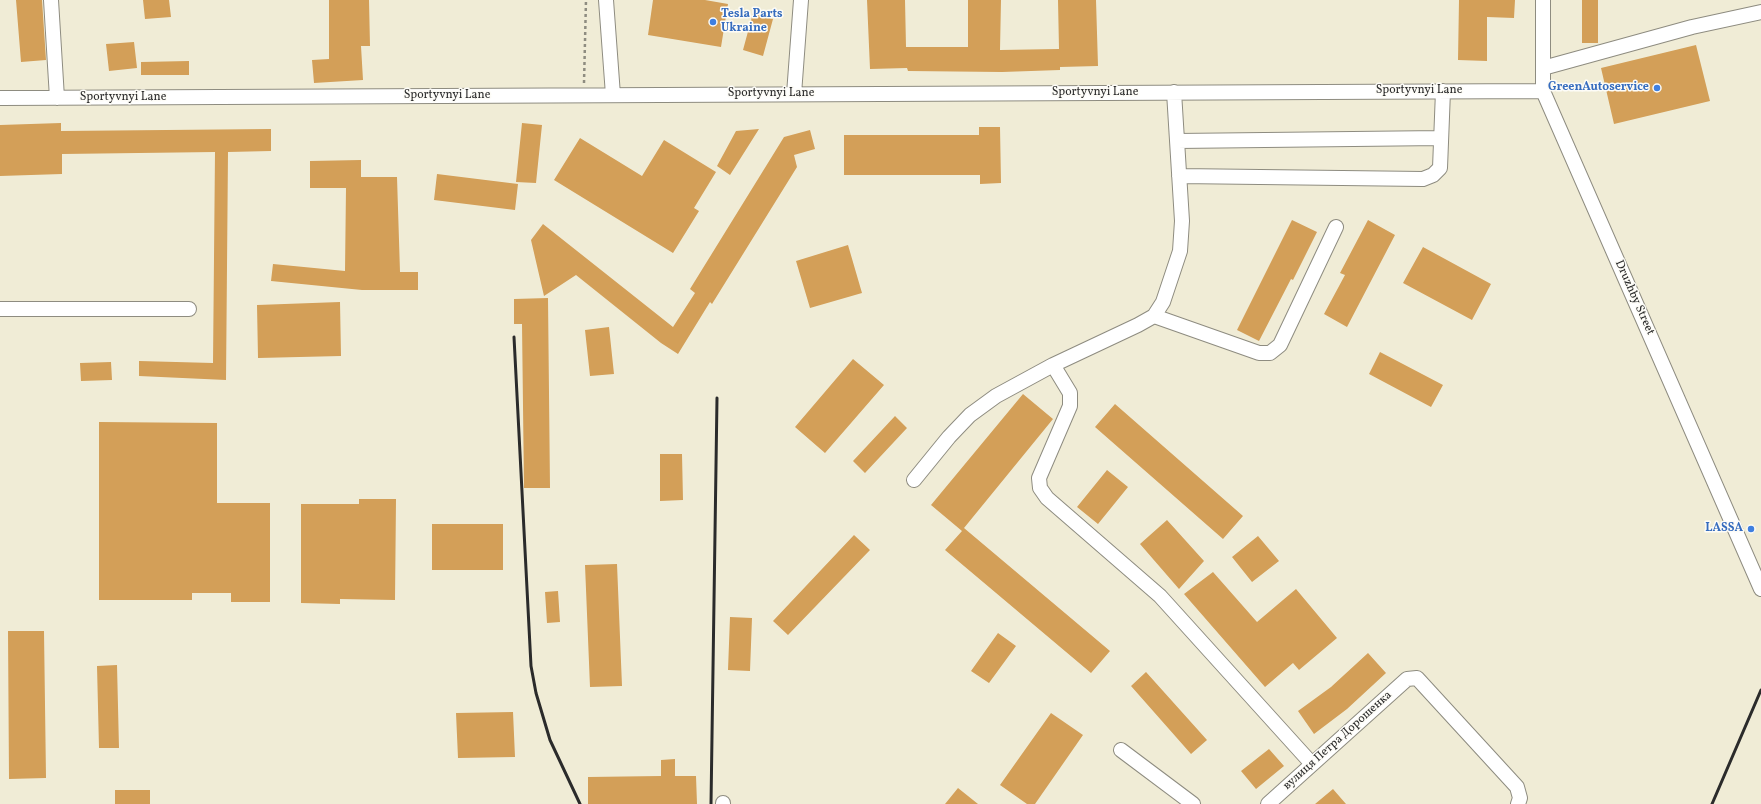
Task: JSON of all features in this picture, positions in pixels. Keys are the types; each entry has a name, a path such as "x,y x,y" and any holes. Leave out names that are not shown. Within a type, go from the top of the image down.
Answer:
{"street":[{"path":"51,0 57,98"},
{"path":"606,0 613,95"},
{"path":"794,94 801,0"},
{"name":"Druzhby Street","path":"1544,0 1543,91 1761,589"},
{"path":"1543,68 1692,27 1761,12"},
{"path":"1179,176 1423,179 1433,175 1440,168 1443,91"},
{"name":"Sportyvnyi Lane","path":"0,98 1543,91"},
{"path":"914,480 949,437 970,415 996,396 1053,365 1154,316 1163,302 1180,251 1182,221 1174,92"},
{"path":"1177,141 1441,138"},
{"path":"1154,316 1259,353 1270,353 1280,346 1336,227"},
{"path":"0,309 189,309"},
{"path":"1053,365 1070,393 1070,406 1039,478 1040,488 1047,498 1160,596 1312,764"},
{"name":"вулиця Петра Дорошенка","path":"1268,804 1407,678 1416,678 1517,787 1520,798 1518,804"},
{"path":"1121,750 1193,804"}],"path":[{"path":"584,95 586,0"}],"building":[{"path":"16,0 42,0 46,60 21,62"},
{"path":"143,0 169,0 171,17 145,19"},
{"path":"329,0 369,0 370,46 361,46 363,80 314,83 312,60 329,59"},
{"path":"653,0 705,0 728,4 721,47 648,35"},
{"path":"867,0 905,0 906,47 968,47 968,0 1001,0 1000,50 1059,49 1058,0 1096,0 1098,66 1060,67 1060,70 1002,72 908,71 907,68 870,69"},
{"path":"1459,0 1515,0 1514,18 1487,17 1487,61 1458,60"},
{"path":"1582,0 1598,0 1598,43 1582,43"},
{"path":"753,13 773,19 763,56 743,50"},
{"path":"134,42 137,68 109,71 106,44"},
{"path":"1696,45 1710,101 1614,124 1601,68"},
{"path":"189,61 189,75 141,75 141,62"},
{"path":"61,123 61,131 271,129 271,151 228,152 226,380 139,376 139,361 213,363 215,152 62,154 62,174 0,176 0,125"},
{"path":"522,123 542,125 536,183 516,182"},
{"path":"979,127 1000,127 1001,183 980,184 980,175 844,175 844,135 979,135"},
{"path":"759,129 730,175 717,166 736,131"},
{"path":"810,130 815,149 794,155 797,167 712,304 710,302 678,354 661,343 576,275 544,296 531,240 543,224 673,327 695,293 690,289 784,137"},
{"path":"580,138 642,176 664,140 716,172 694,208 699,211 673,253 554,180"},
{"path":"361,160 361,177 397,177 400,272 418,272 418,290 362,290 271,281 273,264 345,271 346,188 310,188 310,161"},
{"path":"437,174 518,184 515,210 434,200"},
{"path":"1292,220 1317,232 1293,280 1291,279 1259,341 1237,330"},
{"path":"1368,220 1395,235 1347,327 1324,314 1345,275 1340,273"},
{"path":"848,245 862,293 810,308 796,261"},
{"path":"1423,247 1491,284 1472,320 1403,283"},
{"path":"548,298 550,488 524,488 522,324 514,324 514,299"},
{"path":"340,302 341,356 258,358 257,305"},
{"path":"609,327 614,374 590,376 585,330"},
{"path":"1380,352 1443,385 1431,407 1369,374"},
{"path":"853,359 884,385 825,453 795,427"},
{"path":"111,362 112,380 81,381 80,363"},
{"path":"1023,394 1053,419 964,528 1110,651 1091,673 945,550 962,531 931,505"},
{"path":"1115,404 1243,516 1223,539 1095,427"},
{"path":"895,416 907,428 865,473 853,461"},
{"path":"99,422 217,423 217,503 270,503 270,602 231,602 231,593 192,593 192,600 99,600"},
{"path":"660,454 682,454 683,500 660,501"},
{"path":"1107,470 1128,487 1098,524 1077,507"},
{"path":"359,499 396,499 395,600 340,599 340,604 301,603 301,504 359,504"},
{"path":"1167,520 1204,561 1179,589 1140,544"},
{"path":"432,524 503,524 503,570 432,570"},
{"path":"854,535 870,550 788,635 773,621"},
{"path":"1258,536 1279,561 1252,582 1232,557"},
{"path":"617,564 622,686 590,687 585,565"},
{"path":"1213,572 1257,622 1296,589 1337,638 1299,670 1293,663 1265,687 1184,594"},
{"path":"558,591 560,622 547,623 545,592"},
{"path":"730,617 752,618 750,671 728,670"},
{"path":"8,631 44,631 46,778 9,779"},
{"path":"998,633 1016,646 989,683 971,671"},
{"path":"1368,653 1386,673 1347,709 1314,734 1298,711 1331,687"},
{"path":"117,665 119,748 99,748 97,666"},
{"path":"1146,672 1207,740 1191,754 1131,686"},
{"path":"513,712 515,757 458,758 456,713"},
{"path":"1051,713 1083,735 1035,804 1027,804 1000,785"},
{"path":"1269,749 1284,766 1256,789 1241,771"},
{"path":"675,759 675,776 696,776 697,804 588,804 588,777 661,776 661,760"},
{"path":"958,788 978,804 945,804"},
{"path":"1333,789 1346,804 1315,804"},
{"path":"115,790 150,790 150,804 115,804"}],"railway":[{"path":"514,337 531,666 536,693 550,740 580,804"},
{"path":"711,804 717,398"},
{"path":"1712,804 1761,690"}],"place":[{"name":"Tesla Parts Ukraine","path":"713,22"},
{"name":"GreenAutoservice","path":"1657,88"},
{"name":"LASSA","path":"1751,529"}]}
